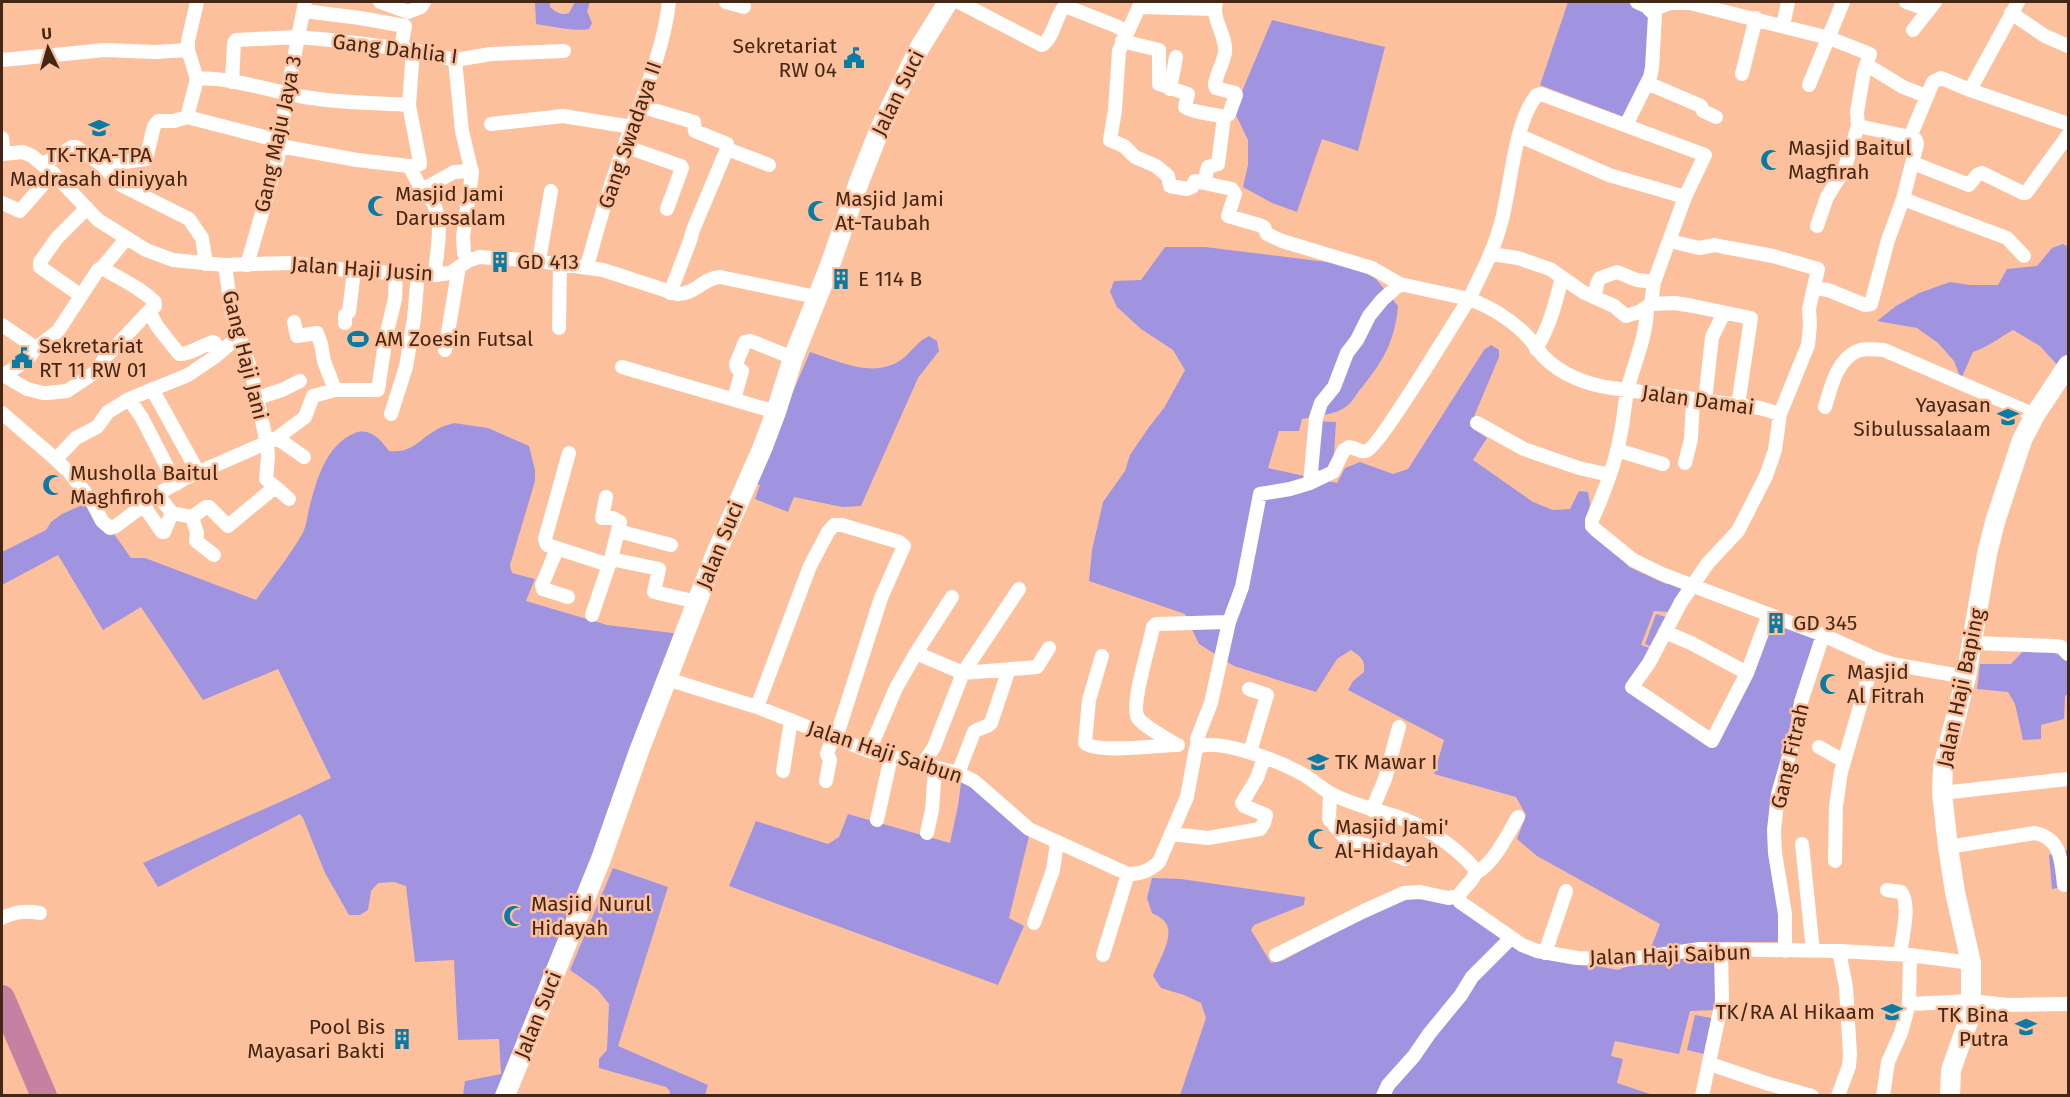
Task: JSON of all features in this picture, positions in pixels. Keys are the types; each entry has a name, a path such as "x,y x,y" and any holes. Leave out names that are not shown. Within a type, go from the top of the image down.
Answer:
{"highway":[{"path":"2,998 44,1095"},
{"path":"2,1040 25,1095"}],"street":[{"path":"187,117 197,79 188,50 188,41 197,2"},
{"path":"380,2 408,12 422,7 424,2"},
{"name":"Gang Swadaya II","path":"587,267 624,146 664,34 669,2"},
{"path":"726,2 744,7"},
{"name":"Jalan Suci","path":"506,1095 600,859 697,603 776,412 792,358 829,268 879,130 920,46 948,2"},
{"path":"959,2 1042,45 1047,42 1063,7 1076,6 1116,26 1125,37 1160,50 1160,84 1188,94 1185,107 1192,111 1224,117 1229,114 1236,95 1216,88 1215,85 1225,53 1215,5 1143,6 1137,10 1125,37 1119,51 1115,110 1109,139 1156,166 1168,176 1170,186 1187,189 1192,187 1194,181 1204,183 1208,167 1218,164 1224,117"},
{"path":"1626,125 1652,68 1655,35 1655,15 1652,10 1637,2"},
{"path":"1783,26 1788,2"},
{"path":"1809,85 1843,2"},
{"path":"1906,2 1931,6 1913,30"},
{"path":"1652,10 1670,3 1690,3 1829,38 1870,54 1864,71 1857,112 1858,126 1844,170 1827,197 1817,226"},
{"path":"102,165 146,159 154,126 158,121 174,121 187,117 280,144 357,160 409,166 420,164 409,105 405,26 305,6"},
{"name":"Gang Maju Jaya 3","path":"248,265 278,158 287,94 305,6"},
{"path":"1970,90 2015,8 2045,36 2068,46"},
{"path":"1742,74 1756,18"},
{"name":"Gang Dahlia I","path":"232,82 234,41 298,37 407,49 455,60 491,54 564,51"},
{"path":"2,60 105,50 155,52 188,50"},
{"path":"1170,89 1176,57"},
{"path":"445,350 464,264 463,237 472,171 462,131 455,60"},
{"path":"1867,65 1903,87 1926,96"},
{"path":"1910,137 1933,82 1941,78 2068,124"},
{"path":"197,79 232,82 329,100 409,105"},
{"path":"1647,83 1691,101 1701,106 1703,111 1716,117"},
{"path":"1102,955 1128,874 1139,874 1150,870 1159,862 1186,797 1197,739 1210,704 1229,622 1242,587 1260,494 1310,483 1333,472 1344,450 1348,447 1363,452 1373,446 1469,299 1491,254 1501,222 1523,122 1535,96 1541,94 1705,155 1685,197 1654,282 1644,336 1627,390 1617,450 1610,475 1592,520 1592,526 1633,560 1662,574 1822,635 1874,658 1892,664 1966,677"},
{"path":"640,106 694,122 694,131 727,144 670,293 686,294 709,279 720,277 816,297"},
{"path":"491,124 563,116 632,127"},
{"path":"1814,288 1828,290 1865,305 1871,304 1888,240 1913,163 1916,140 1858,126"},
{"path":"1913,163 1952,177 1966,185 1982,173 2026,193 2068,135"},
{"path":"1520,136 1609,175 1685,197"},
{"path":"2,138 3,154"},
{"path":"624,146 681,166 667,208"},
{"path":"2,203 20,211 48,169 72,147 76,147 102,165 121,185 189,219 202,238 206,264"},
{"path":"727,149 769,165"},
{"name":"Jalan Haji Jusin","path":"3,154 23,152 48,169 98,220 162,258 206,264 290,263 354,271 435,275 450,273 479,257 539,261 587,267 616,274 670,293"},
{"path":"409,166 438,219 440,235 435,275"},
{"path":"426,194 454,171 472,171"},
{"name":"Jalan Damai","path":"1204,183 1234,191 1228,216 1261,226 1267,234 1282,241 1372,268 1400,284 1469,299 1485,305 1521,330 1546,360 1574,377 1601,387 1760,408 1780,414 1775,450 1755,499 1738,531 1708,563 1681,602 1649,663 1632,687 1710,741 1747,673"},
{"path":"539,261 551,191"},
{"path":"1903,199 2007,238 2024,256"},
{"path":"80,295 40,267 40,262 57,238 87,208"},
{"path":"2,375 26,362 34,351 58,331 98,270 126,238"},
{"path":"1670,241 1699,248 1715,245 1773,256 1818,269 1809,309 1808,345 1780,414"},
{"path":"1491,254 1518,258 1550,269 1583,292 1614,306 1626,316 1649,306 1684,304 1751,318 1738,405"},
{"name":"Gang Haji Jani","path":"225,265 232,315 272,441 268,457 270,483"},
{"path":"559,328 560,265"},
{"path":"2,375 27,389 45,393 67,391 97,371 104,359 155,306 155,302 140,288 129,285 102,268"},
{"path":"345,323 345,315 349,312 351,304 354,271"},
{"path":"2,413 56,459 91,500 107,527 116,526 158,495 198,472 272,441 304,417 313,396 335,390 378,390 386,336 395,299 396,272"},
{"path":"1595,296 1600,278 1617,272 1637,280 1654,282"},
{"path":"391,414 406,367 418,273"},
{"path":"1536,349 1545,334 1562,277"},
{"path":"1310,483 1316,418 1321,403 1334,387 1347,353 1357,340 1369,316 1400,284"},
{"path":"149,312 179,354 187,354 213,342 216,356"},
{"path":"1685,463 1712,337 1724,313"},
{"path":"294,322 297,336 317,333 335,390"},
{"path":"2,326 34,351"},
{"path":"56,459 76,438 97,427 108,412 129,399 188,375 216,356 238,337"},
{"path":"734,399 742,371 737,368 736,364 745,342 751,341 792,358"},
{"path":"1825,407 1833,382 1848,356 1862,349 1884,350 2035,415"},
{"name":"Jalan Haji Baping","path":"1950,1095 1952,1070 1966,1029 1971,1001 1971,963 1948,847 1942,793 1945,754 1966,677 1992,533 2022,440 2035,415 2068,365"},
{"path":"622,367 776,412"},
{"path":"257,398 300,381"},
{"path":"152,389 198,472"},
{"path":"129,399 142,418 176,484"},
{"path":"1477,423 1524,449 1579,468 1610,475"},
{"path":"272,441 304,457"},
{"path":"1617,450 1663,464"},
{"path":"569,453 545,539 547,545 610,562 659,569 654,592 697,603"},
{"path":"158,495 172,513 192,517 209,507 229,526 270,483 289,499"},
{"path":"592,615 618,531 619,520 602,518 606,497"},
{"path":"143,505 162,532 172,513"},
{"path":"192,517 197,533 196,541 214,555"},
{"path":"757,707 805,578 828,532 834,525 842,525 899,542 904,546 881,598 827,754 830,760 826,781"},
{"path":"618,531 671,545"},
{"path":"557,549 542,585 543,589 568,597"},
{"path":"927,833 932,810 929,766 934,747 963,673 1019,589"},
{"path":"869,751 896,688 952,597"},
{"path":"1665,632 1747,673 1769,614"},
{"path":"1177,745 1137,718 1136,698 1153,627 1156,624 1229,622"},
{"name":"Gang Fitrah","path":"1785,951 1785,914 1775,853 1774,830 1778,794 1797,728 1801,702 1822,635"},
{"path":"1973,643 2055,646 2068,651"},
{"path":"916,653 963,673 1037,667 1049,648"},
{"path":"1102,656 1092,688 1086,721 1084,741 1087,745 1109,748 1177,745 1197,747 1217,744 1250,752 1303,774 1330,793 1418,825 1468,861 1476,873"},
{"path":"1835,861 1836,806 1844,761 1874,658"},
{"path":"958,773 974,732 978,728 988,727 991,723 1009,669"},
{"name":"Jalan Haji Saibun","path":"667,679 757,707 869,751 958,773 974,781 1029,829 1128,874"},
{"path":"1249,689 1267,695 1250,752"},
{"path":"783,771 791,720"},
{"path":"1372,810 1385,779 1399,727"},
{"path":"1819,747 1844,761"},
{"path":"877,820 891,757"},
{"path":"1172,834 1208,838 1260,829 1266,815 1242,803 1257,778 1264,758"},
{"path":"1942,793 2068,779"},
{"path":"1330,793 1329,819 1345,838 1405,859"},
{"path":"1276,955 1404,893 1420,892 1448,898 1458,896 1498,849 1518,817"},
{"path":"1948,847 2035,833 2046,836 2064,854 2064,885"},
{"path":"1034,923 1053,870 1057,843"},
{"path":"1802,844 1813,951"},
{"path":"1883,1095 1888,1062 1901,1033 1909,1004 1904,895 1901,892 1887,890"},
{"path":"1545,952 1566,891"},
{"name":"Jalan Haji Saibun","path":"1458,896 1460,902 1522,945 1545,952 1605,960 1623,960 1691,949 1905,954 1971,963"},
{"path":"2,918 27,910 40,913"},
{"path":"1383,1095 1388,1085 1461,995 1472,977 1511,938"},
{"path":"1702,1095 1722,1001 1721,950"},
{"path":"1838,1095 1849,1066 1850,1055 1845,987 1839,951"},
{"path":"1909,1004 1971,1001 2007,1005 2068,1004"},
{"path":"1710,1064 1769,1084 1812,1095"}],"shaded area":[{"path":"535,2 550,2 550,7 564,14 569,13 575,2 590,2 587,11 592,23 589,29 584,30 536,24"},
{"path":"1568,2 1634,2 1655,10 1649,68 1624,117 1540,85"},
{"path":"1272,20 1385,47 1358,151 1322,139 1297,212 1272,203 1243,187 1248,165 1248,140 1235,113"},
{"path":"2063,244 2068,247 2068,353 2059,367 2040,346 2013,330 1973,352 1961,379 1954,361 1938,343 1917,328 1877,321 1896,306 1919,293 1950,282 1998,285 2007,269 2037,266 2052,248"},
{"path":"1165,247 1205,247 1351,265 1376,279 1398,306 1394,331 1386,352 1352,401 1347,406 1326,415 1302,419 1299,431 1279,431 1268,468 1337,483 1345,468 1360,462 1393,474 1408,469 1484,350 1491,345 1499,350 1499,357 1470,426 1487,438 1473,460 1533,502 1553,510 1570,509 1579,491 1588,492 1590,504 1588,520 1620,552 1629,567 1666,584 1685,585 1669,612 1654,611 1641,645 1653,649 1631,686 1712,743 1771,613 1823,633 1777,794 1785,942 1723,942 1716,1010 1690,1011 1679,1054 1615,1041 1611,1056 1623,1059 1617,1083 1653,1095 1180,1095 1206,1018 1201,1003 1161,988 1153,976 1167,944 1168,931 1164,921 1152,913 1147,898 1152,878 1181,879 1305,897 1304,905 1254,925 1251,930 1271,963 1284,960 1403,895 1453,904 1522,952 1618,970 1647,958 1660,924 1537,856 1517,839 1526,815 1516,797 1434,774 1444,740 1348,690 1353,681 1364,672 1362,659 1351,650 1337,659 1316,692 1234,666 1199,644 1185,614 1089,581 1092,550 1103,502 1125,471 1130,455 1164,408 1185,370 1173,350 1141,329 1117,307 1110,292 1114,281 1141,280"},
{"path":"929,336 937,341 939,351 918,378 861,506 842,507 794,497 788,512 755,499 760,485 754,483 810,352 856,366 879,368 901,360"},
{"path":"1316,421 1336,422 1333,471 1313,470"},
{"path":"454,423 488,428 529,446 535,470 535,481 510,565 512,573 535,579 526,601 607,625 681,634 500,1095 463,1095 465,1081 501,1074 499,1039 458,1040 454,960 415,962 406,886 394,882 378,883 371,891 368,910 360,915 349,915 325,873 300,814 158,887 143,863 331,778 278,669 203,700 141,607 103,630 58,555 2,585 2,552 46,530 51,522 62,514 87,503 97,510 131,558 145,558 256,600 303,533 323,465 336,446 355,433 366,432 379,439 389,451 404,450 438,429"},
{"path":"1656,614 1666,617 1654,648 1645,644"},
{"path":"2064,648 2068,660 2068,694 2065,696 2064,719 2041,725 2041,739 2023,740 2015,704 2008,692 1977,689 1980,664 2011,664 2025,649"},
{"path":"955,770 1031,828 1009,918 1024,926 998,985 729,886 756,821 828,844 839,837 848,814 950,843 961,783 954,782"},
{"path":"2068,850 2068,886 2052,889 2049,855"},
{"path":"613,868 668,887 618,1046 708,1085 705,1095 669,1095 670,1091 666,1087 599,1068 599,1059 607,1050 609,1004 597,989 570,970"},
{"path":"1695,1015 1712,1018 1704,1054 1687,1050"}],"place":[{"name":"Sekretariat RW 04","path":"854,58"},
{"name":"TK-TKA-TPA Madrasah diniyyah","path":"99,128"},
{"name":"Masjid Baitul Magfirah","path":"1771,160"},
{"name":"Masjid Jami Darussalam","path":"378,206"},
{"name":"Masjid Jami At-Taubah","path":"818,211"},
{"name":"GD 413","path":"500,262"},
{"name":"E 114 B","path":"841,279"},
{"name":"AM Zoesin Futsal","path":"358,339"},
{"name":"Sekretariat RT 11 RW 01","path":"22,358"},
{"name":"Yayasan Sibulussalaam","path":"2008,417"},
{"name":"Musholla Baitul Maghfiroh","path":"53,485"},
{"name":"GD 345","path":"1776,623"},
{"name":"Masjid Al Fitrah","path":"1830,684"},
{"name":"TK Mawar I","path":"1318,762"},
{"name":"Masjid Jami' Al-Hidayah","path":"1318,839"},
{"name":"Masjid Nurul Hidayah","path":"514,916"},
{"name":"TK/RA Al Hikaam","path":"1892,1012"},
{"name":"TK Bina Putra","path":"2026,1027"},
{"name":"Pool Bis Mayasari Bakti","path":"402,1039"}]}
